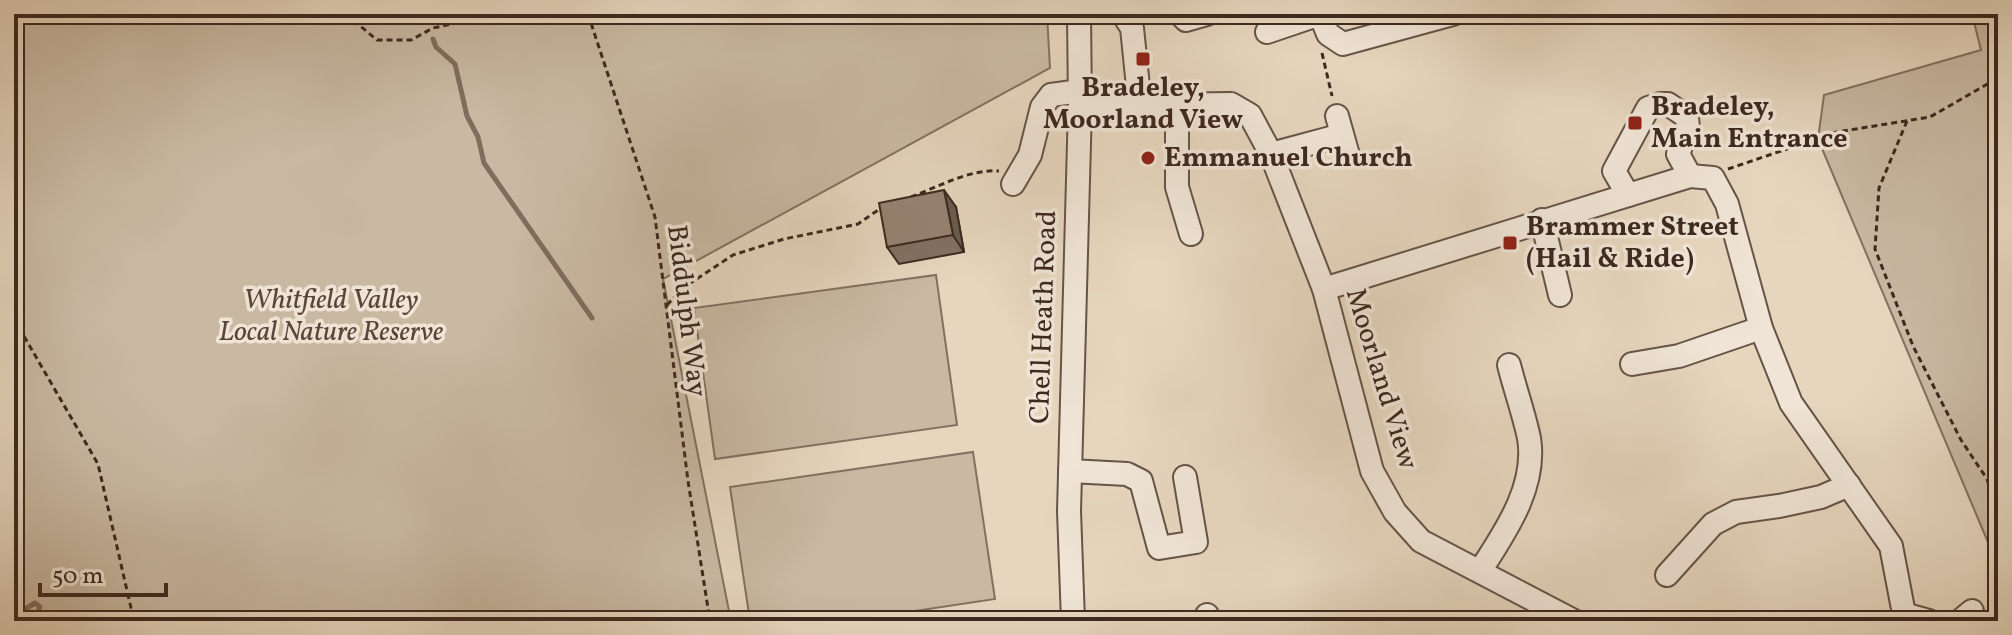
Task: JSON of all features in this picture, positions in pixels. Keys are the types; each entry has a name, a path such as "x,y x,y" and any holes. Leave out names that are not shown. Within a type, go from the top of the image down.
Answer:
{"street":[{"name":"Chell Heath Road","path":"1073,621 1070,471 1080,99 1079,14"},
{"path":"1180,14 1186,20 1207,14"},
{"path":"1267,32 1320,14 1328,34 1343,44 1453,14"},
{"path":"1132,16 1140,106"},
{"name":"Moorland View","path":"1016,178 1030,155 1042,107 1051,95 1064,91 1080,99 1140,106 1231,104 1250,115 1271,154 1324,289 1372,471 1395,512 1421,541 1574,621"},
{"path":"1628,195 1614,171 1648,108 1668,104 1687,117 1688,129 1678,154 1727,204 1761,328 1791,403 1891,546 1904,614 1929,621"},
{"path":"1177,106 1177,187 1191,234"},
{"path":"1271,154 1342,135"},
{"path":"1324,289 1542,220 1703,177"},
{"path":"1542,220 1560,295"},
{"path":"1632,364 1679,356 1761,328"},
{"path":"1480,571 1512,520 1528,478 1529,440 1509,365"},
{"path":"1070,471 1127,474 1141,481 1159,548 1196,542 1185,477"},
{"path":"1667,575 1713,524 1736,512 1821,497 1849,485"}],"path":[{"path":"346,14 377,40 411,40 433,28 476,19 481,14"},
{"name":"Biddulph Way","path":"588,14 655,217 688,481 710,621"},
{"path":"1328,34 1320,46 1342,135"},
{"path":"1703,177 1837,132 1930,117 1998,78"},
{"path":"1907,121 1879,188 1875,249 1913,346 1961,440 1987,479 1998,514"},
{"path":"909,198 990,170 1016,178"},
{"path":"666,306 683,288 733,255 784,239 858,224 882,208"},
{"path":"14,319 98,464 134,621"}],"green space":[{"name":"Whitfield Valley Local Nature Reserve","path":"14,14 1047,14 1050,68 663,279 731,621 14,621"},
{"path":"1972,14 1998,14 1998,566 1818,139 1824,95 1981,50"},
{"path":"936,275 957,425 715,459 694,308"},
{"path":"973,452 995,599 849,621 750,621 730,487"},
{"path":"1998,583 1998,621 1984,621"}],"building":[{"path":"944,190 953,235 887,247 879,203"}],"waterway":[{"path":"421,14 425,22"},
{"path":"433,39 436,47 455,64 467,116 478,137 484,163 592,318"},
{"path":"14,616 35,603 40,607 34,621"}],"place":[{"name":"Bradeley, Moorland View","path":"1143,59"},
{"name":"Bradeley, Main Entrance","path":"1635,123"},
{"name":"Emmanuel Church","path":"1148,158"},
{"name":"Brammer Street (Hail & Ride)","path":"1510,243"}]}
